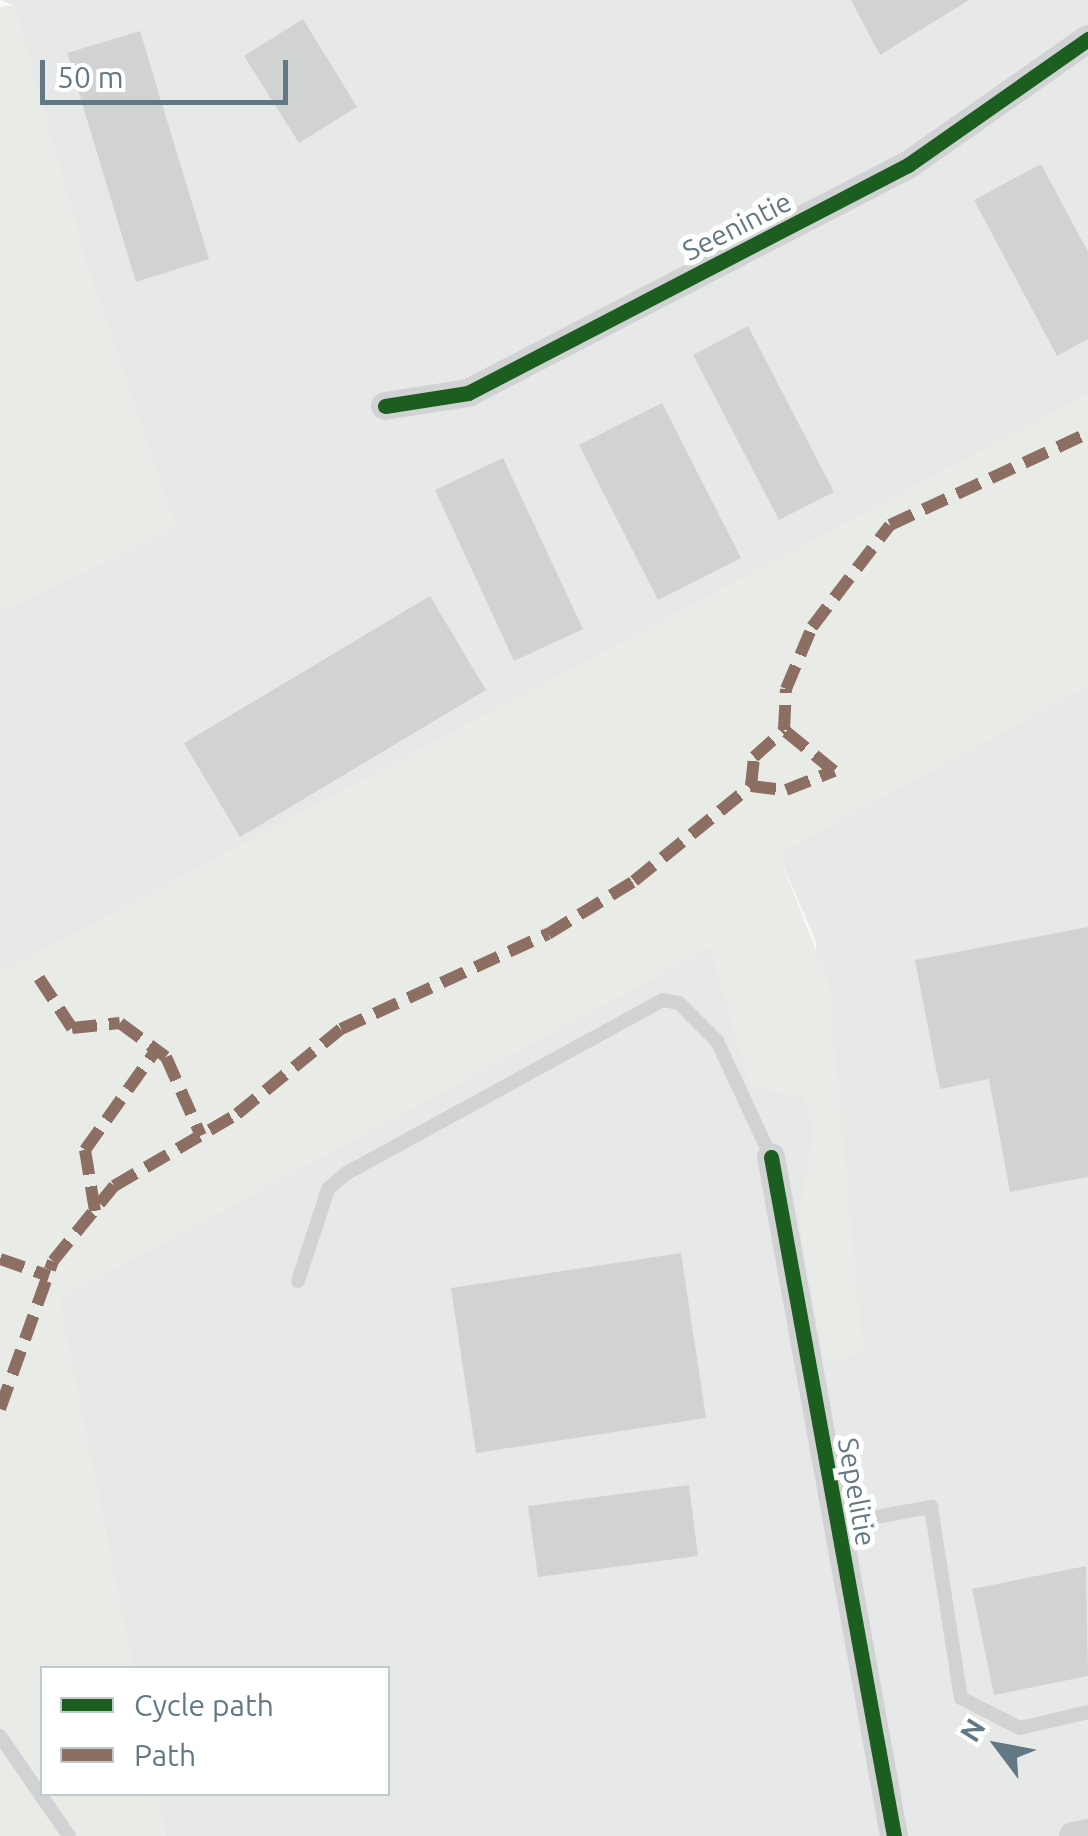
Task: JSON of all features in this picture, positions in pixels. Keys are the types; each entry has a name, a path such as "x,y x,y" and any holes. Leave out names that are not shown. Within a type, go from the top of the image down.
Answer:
{"street":[{"name":"Seenintie","path":"385,406 468,393 908,166 1088,38"},
{"name":"Sepelitie","path":"772,1158 894,1836"},
{"path":"1073,1836 1088,1833"}],"lane":[{"path":"298,1281 328,1189 345,1174 663,1000 679,1003 718,1041 772,1158"},
{"path":"838,1524 931,1507 961,1698 1020,1728 1088,1712"},
{"path":"0,1736 40,1794"},
{"path":"41,1796 69,1836"}],"shaded area":[{"path":"0,0 1088,0 1088,395 0,974 0,611 175,528 83,255 14,6"},
{"path":"14,5 83,255 175,528 0,611 0,7"},
{"path":"1088,395 1088,685 778,853 828,981 863,1354 825,1360 800,1217 815,1129 804,1096 751,1088 711,946 58,1299 132,1666 40,1666 40,1796 157,1796 165,1836 0,1836 0,974"},
{"path":"1088,685 1088,1836 165,1836 157,1796 390,1796 390,1666 132,1666 58,1299 711,946 751,1087 804,1096 815,1129 800,1218 825,1359 816,942 778,853"}],"building":[{"path":"851,0 969,0 880,55"},
{"path":"303,19 357,107 299,143 244,56"},
{"path":"140,31 209,259 136,282 67,53"},
{"path":"1041,164 1088,252 1088,339 1057,356 974,200"},
{"path":"748,326 834,492 779,520 693,355"},
{"path":"662,403 741,558 658,600 579,445"},
{"path":"503,458 583,629 514,661 435,490"},
{"path":"430,596 486,690 240,837 184,743"},
{"path":"1088,927 1088,1177 1010,1192 989,1079 940,1089 915,960"},
{"path":"681,1253 706,1418 476,1453 451,1288"},
{"path":"689,1485 698,1556 538,1577 528,1506"},
{"path":"1086,1566 1088,1676 994,1695 972,1589"}],"marked path":[{"path":"0,1409 53,1261 114,1186 237,1114 341,1029 548,934 634,881 751,786 754,757 784,730 786,689 812,627 890,525 1088,433"},
{"path":"751,786 786,790 834,771 784,730"},
{"path":"39,978 72,1028 120,1023 166,1057 201,1136"},
{"path":"95,1211 85,1150 156,1050"},
{"path":"0,1259 49,1276"}],"cycle path":[{"path":"385,406 468,393 908,165 1088,39"},
{"path":"771,1157 894,1836"}]}
